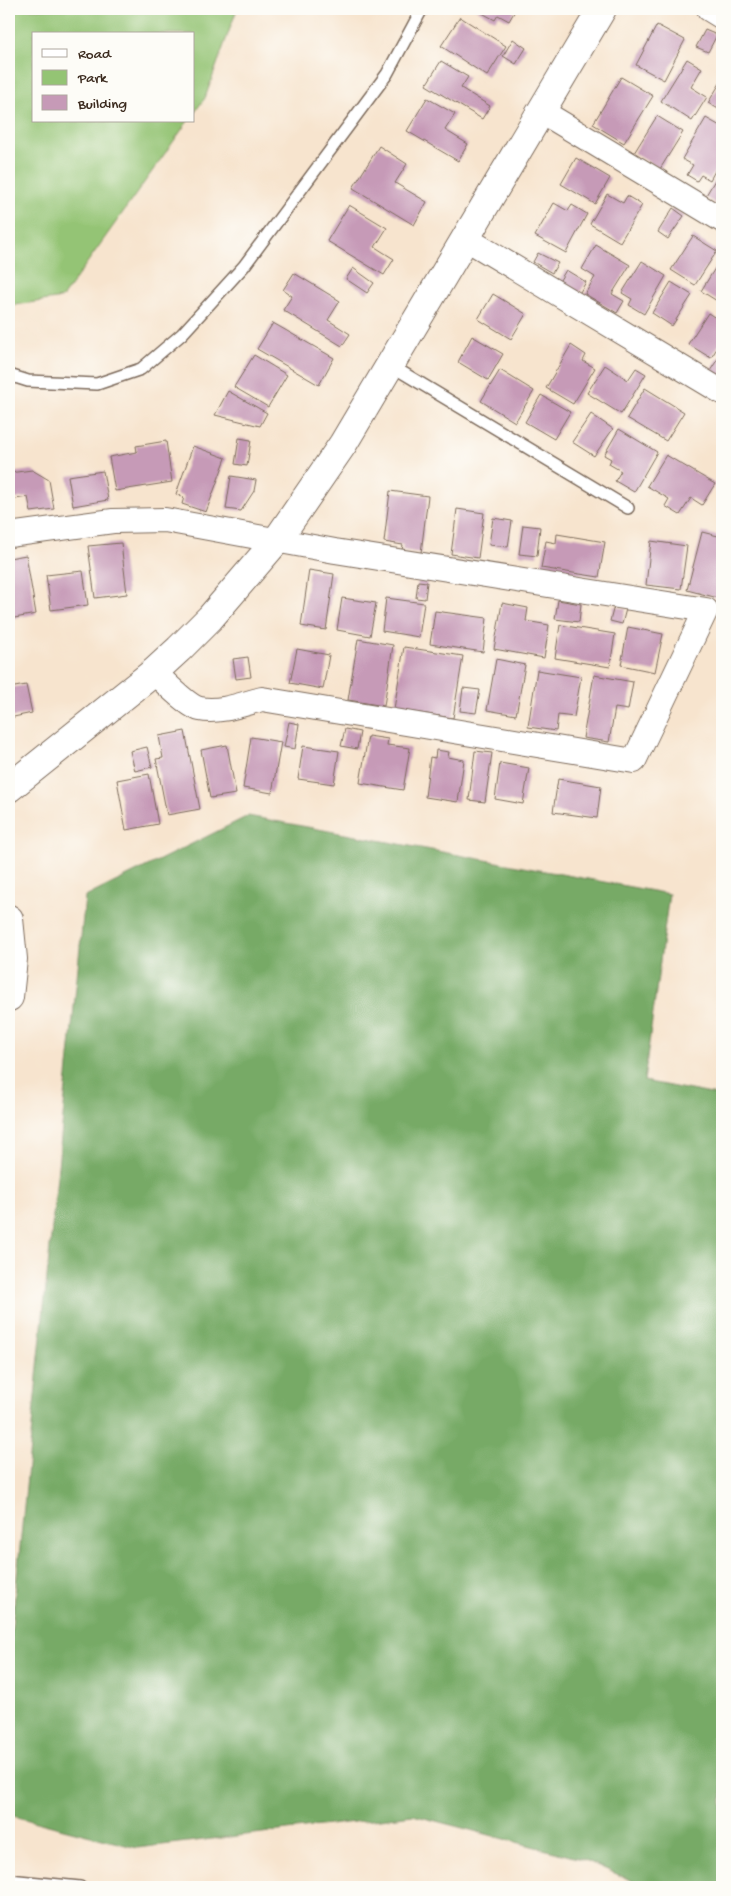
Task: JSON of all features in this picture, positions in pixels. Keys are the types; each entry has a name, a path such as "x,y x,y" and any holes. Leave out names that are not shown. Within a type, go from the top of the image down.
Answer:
{"street":[{"path":"9,788 154,672 210,618 277,540 343,444 602,9"},
{"path":"709,9 722,17"},
{"path":"541,111 722,220"},
{"path":"465,238 722,392"},
{"path":"9,536 112,521 165,520 706,610 634,761 262,699 219,710 198,709 179,695 154,672"},
{"path":"9,919 14,959 9,997"}],"lane":[{"path":"9,375 28,380 98,384 142,369 175,340 244,266 388,74 422,9"},
{"path":"390,364 628,508"},
{"path":"9,1880 80,1887"}],"green space":[{"path":"9,9 237,9 205,98 195,112 195,32 32,32 32,122 187,122 62,298 9,306"},
{"path":"248,816 669,894 644,1081 722,1096 722,1887 646,1887 585,1860 413,1815 137,1848 9,1815 9,1656 85,897"}],"building":[{"path":"475,9 516,9 509,21 498,15 495,20"},
{"path":"460,17 506,46 487,76 441,46"},
{"path":"657,25 685,40 664,80 636,65"},
{"path":"705,30 717,35 708,52 696,47"},
{"path":"513,39 526,48 516,64 503,56"},
{"path":"687,59 702,68 691,87 707,97 692,121 661,101"},
{"path":"441,61 468,77 461,88 490,106 482,119 426,85"},
{"path":"621,77 653,96 624,143 593,124"},
{"path":"722,80 722,111 708,103"},
{"path":"427,98 455,114 445,130 468,144 458,161 407,131"},
{"path":"657,116 683,132 660,169 634,153"},
{"path":"706,118 722,127 722,158 710,180 701,175 697,181 687,175 693,165 682,159"},
{"path":"379,146 407,164 395,183 427,202 414,225 353,188"},
{"path":"576,158 610,178 595,204 561,184"},
{"path":"715,180 722,184 722,195 716,204 705,197"},
{"path":"607,194 623,203 627,196 642,205 620,242 590,224"},
{"path":"554,203 568,211 572,205 587,214 566,253 535,236"},
{"path":"349,205 387,228 375,247 394,259 384,275 327,241"},
{"path":"673,208 684,216 668,239 658,232"},
{"path":"693,236 717,251 695,285 671,270"},
{"path":"596,245 630,265 612,294 624,301 617,313 585,294 595,277 582,269"},
{"path":"538,253 558,263 552,273 533,262"},
{"path":"722,257 722,304 701,291"},
{"path":"642,261 666,276 644,314 629,305 632,299 622,293"},
{"path":"353,268 374,283 367,293 346,279"},
{"path":"566,270 586,282 577,297 557,285"},
{"path":"294,273 340,301 328,320 350,334 342,346 283,310 292,296 283,290"},
{"path":"671,282 692,295 672,326 652,313"},
{"path":"493,294 526,314 511,339 478,319"},
{"path":"708,313 722,322 722,340 711,358 688,344"},
{"path":"273,323 334,358 319,385 257,349"},
{"path":"472,336 503,354 488,380 458,362"},
{"path":"571,345 586,355 583,361 595,368 573,404 546,388"},
{"path":"254,355 287,375 268,407 234,387"},
{"path":"719,357 722,359 722,379 710,371"},
{"path":"605,365 628,380 636,368 646,374 621,414 587,393"},
{"path":"500,370 534,391 515,422 481,401"},
{"path":"645,388 684,412 666,441 627,418"},
{"path":"228,391 267,413 260,426 215,415"},
{"path":"541,395 570,412 554,439 525,422"},
{"path":"591,414 613,429 594,456 572,442"},
{"path":"619,429 657,452 634,492 615,481 621,471 609,464 611,459 604,455"},
{"path":"239,438 251,440 247,466 235,464"},
{"path":"166,441 172,482 115,491 109,457 137,452 136,446"},
{"path":"193,446 226,458 206,512 182,504 184,497 176,494"},
{"path":"666,455 715,484 702,505 691,498 680,515 665,506 669,499 647,486"},
{"path":"32,470 49,480 54,509 31,512 28,497 9,500 9,473"},
{"path":"103,471 108,500 73,506 68,476"},
{"path":"231,476 256,480 254,491 241,511 226,509"},
{"path":"390,491 428,496 421,553 402,550 403,545 384,542"},
{"path":"457,509 484,513 478,558 451,554"},
{"path":"493,518 512,521 508,547 489,545"},
{"path":"523,525 540,527 537,556 519,554"},
{"path":"702,532 722,537 722,599 687,590"},
{"path":"557,534 605,542 599,577 541,568 546,541 556,543"},
{"path":"651,541 687,546 681,589 646,585"},
{"path":"121,543 127,594 95,598 88,546"},
{"path":"26,555 36,614 9,619 9,558"},
{"path":"309,570 334,574 326,630 301,626"},
{"path":"83,571 88,605 51,610 46,575"},
{"path":"418,581 427,582 425,599 416,598"},
{"path":"342,598 376,603 370,636 337,630"},
{"path":"386,598 424,603 419,637 382,631"},
{"path":"558,600 581,604 579,622 555,619"},
{"path":"502,603 528,608 526,621 549,625 544,658 494,649"},
{"path":"614,606 626,609 622,624 610,621"},
{"path":"435,611 487,618 483,652 430,644"},
{"path":"560,625 615,634 610,667 555,658"},
{"path":"628,627 663,634 655,672 621,665"},
{"path":"358,639 393,645 384,706 348,700"},
{"path":"404,647 463,656 453,718 394,709"},
{"path":"297,649 329,655 323,689 290,683"},
{"path":"248,657 251,677 236,679 233,659"},
{"path":"496,659 525,665 516,715 487,710"},
{"path":"537,670 581,677 574,717 558,715 556,731 528,727"},
{"path":"594,675 633,682 628,710 615,708 609,742 583,738"},
{"path":"26,685 32,713 9,718 9,688"},
{"path":"463,688 480,690 476,713 460,711"},
{"path":"289,722 299,724 295,749 284,747"},
{"path":"345,729 360,732 357,749 341,746"},
{"path":"185,731 200,809 167,815 156,759 163,758 159,736"},
{"path":"368,736 388,739 387,745 410,748 403,790 360,783"},
{"path":"251,737 281,742 272,793 243,788"},
{"path":"227,745 236,794 210,798 201,750"},
{"path":"303,746 339,751 334,784 298,779"},
{"path":"147,747 152,767 135,771 130,751"},
{"path":"436,750 449,752 448,757 464,760 458,802 425,797 430,757 435,758"},
{"path":"475,751 492,753 485,802 469,800"},
{"path":"500,763 529,768 523,804 495,799"},
{"path":"149,774 158,824 126,830 117,780"},
{"path":"558,779 601,786 597,818 553,812"}]}
